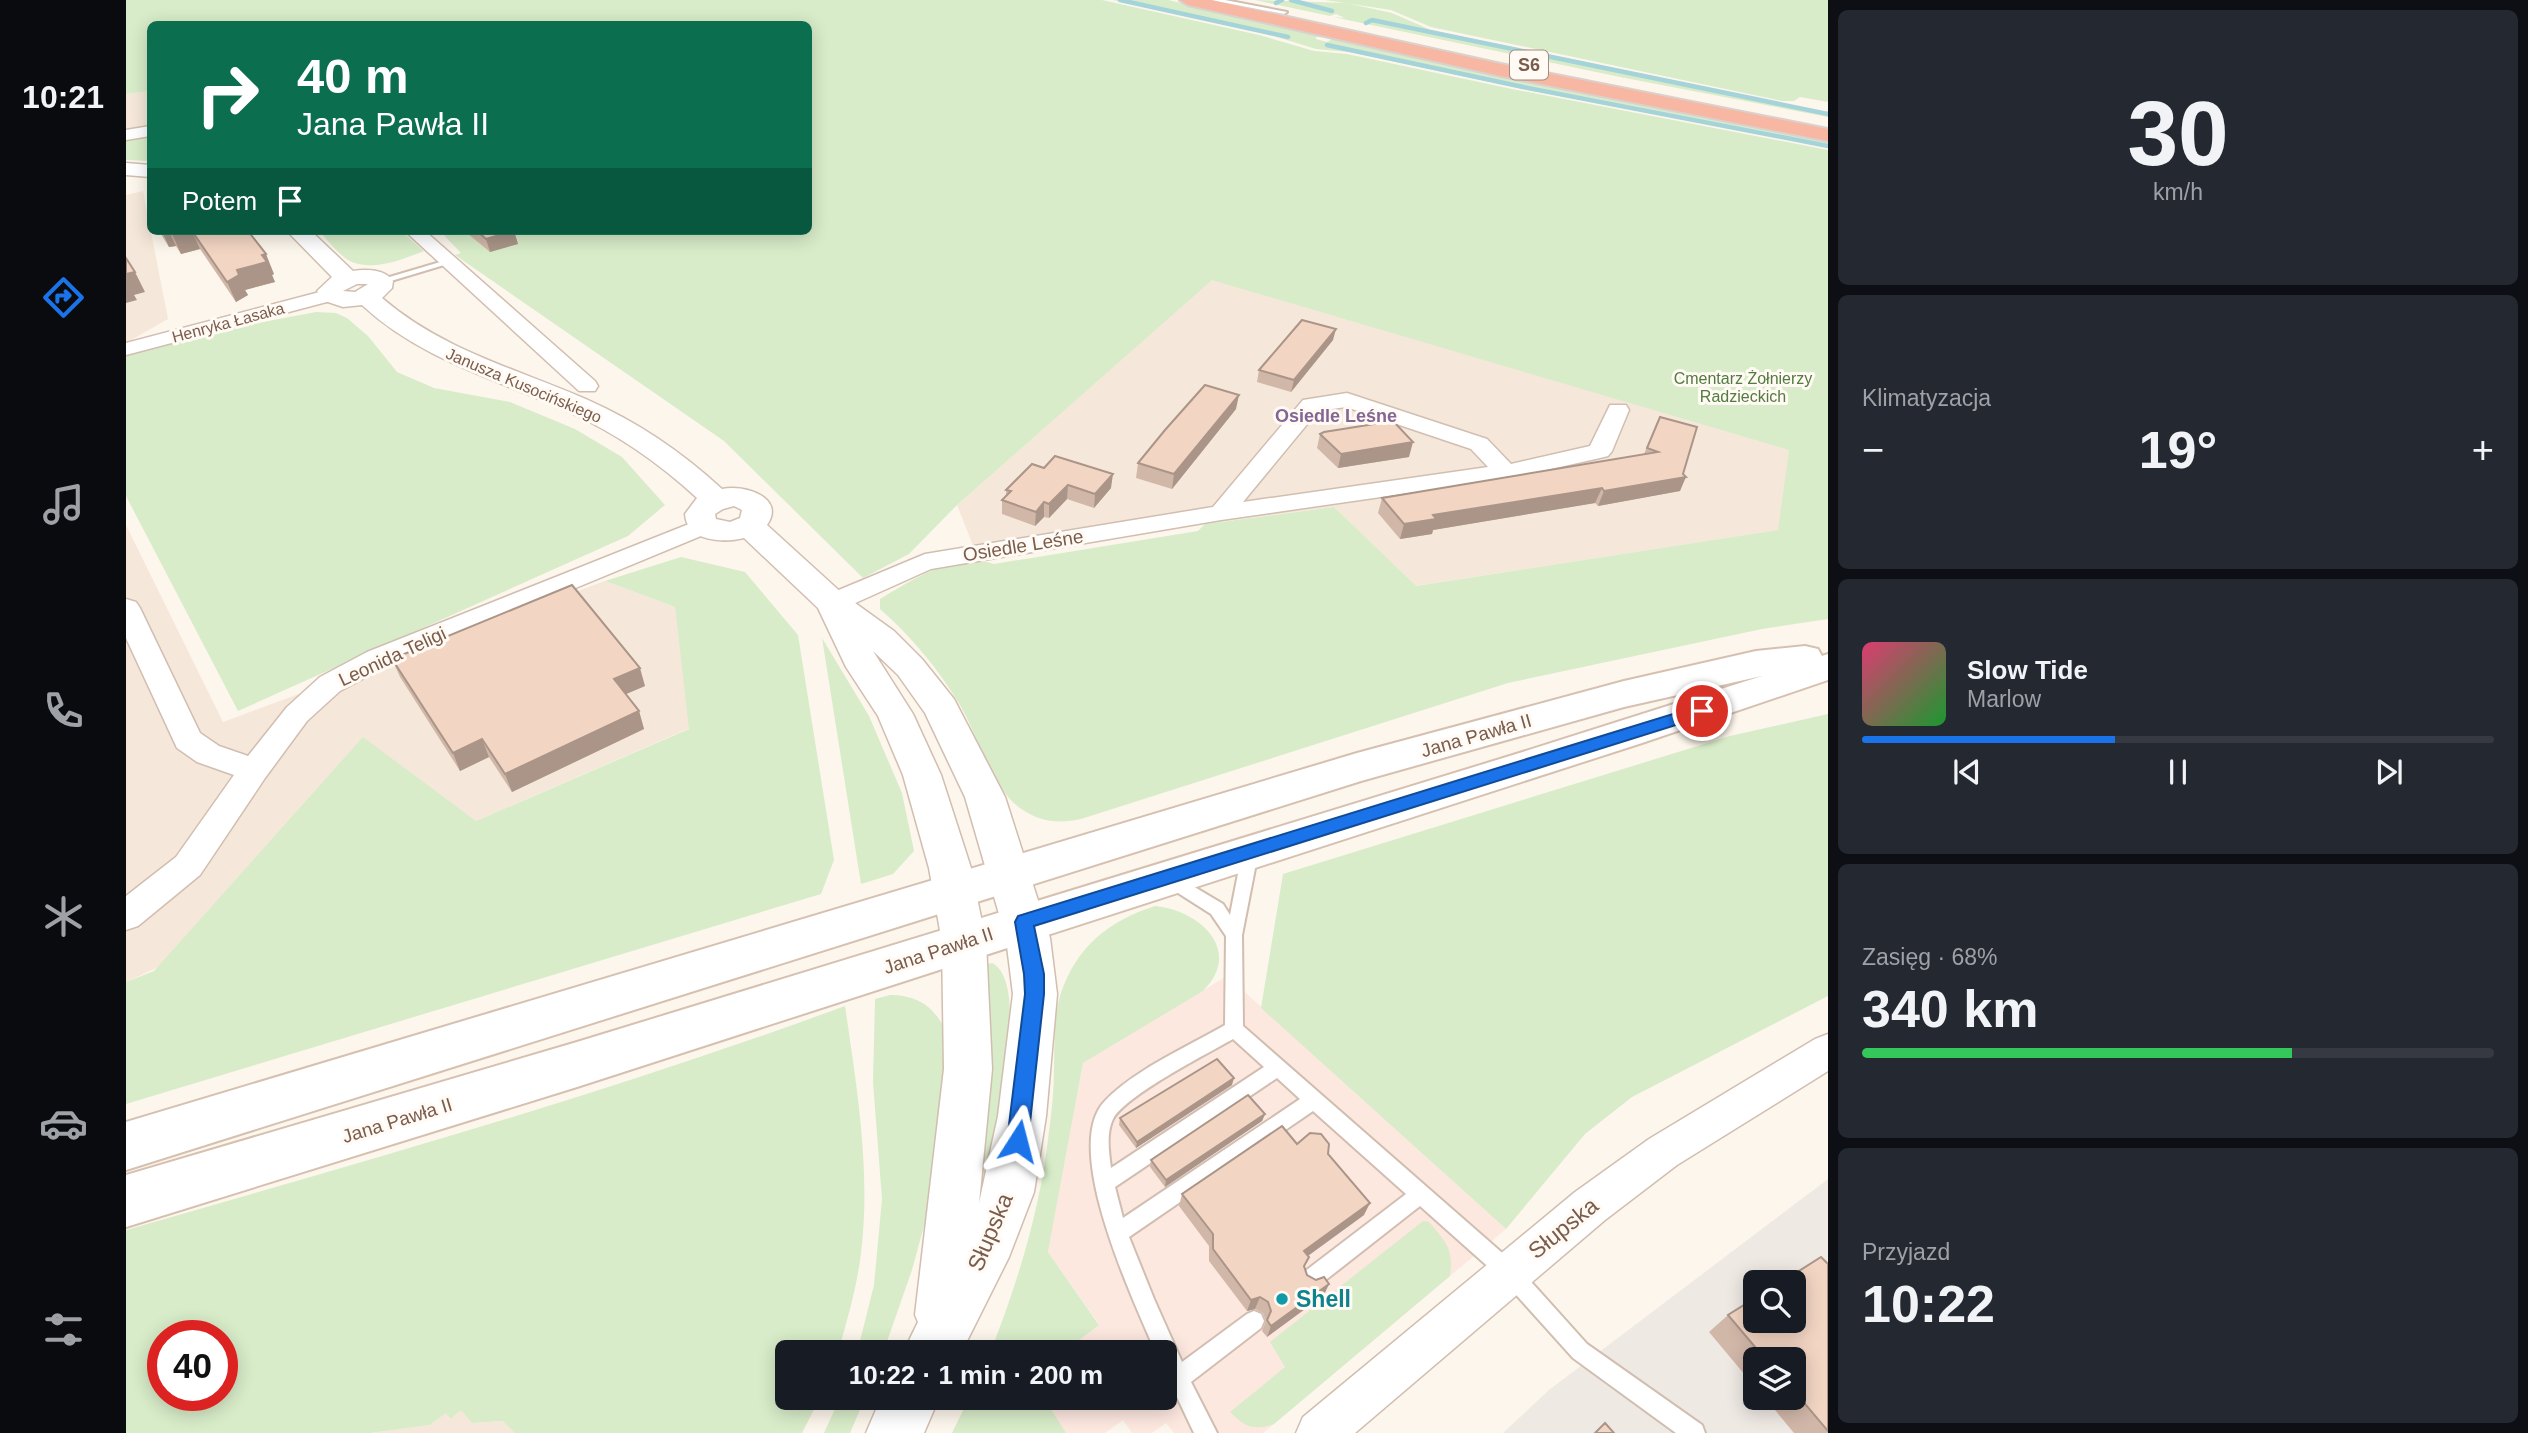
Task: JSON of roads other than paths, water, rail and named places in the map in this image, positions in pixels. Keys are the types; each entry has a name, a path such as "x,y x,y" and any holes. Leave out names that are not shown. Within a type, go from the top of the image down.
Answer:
{"highway":[{"name":"S6","path":"1188,0 1828,123"},
{"name":"S6","path":"1232,0 1277,15 1541,78 1828,135"}],"main road":[{"name":"Jana Pawła II","path":"126,1201 673,1036 959,917 1009,876 1357,768 1624,694 1756,664 1828,655"},
{"name":"Jana Pawła II","path":"126,1146 959,917 1024,922 1702,711 1828,667"}],"street":[{"path":"126,135 147,132"},
{"path":"126,169 147,172"},
{"name":"Janusza Kusocińskiego","path":"302,235 401,327 429,345 611,422 658,452 710,513"},
{"name":"Janusza Kusocińskiego","path":"419,235 587,386"},
{"name":"Henryka Łasaka","path":"126,349 356,288"},
{"path":"1221,513 1311,405 1347,400 1479,443 1507,472"},
{"name":"Osiedle Leśne","path":"832,603 925,562 1221,513 1507,472 1600,451 1618,410"},
{"path":"710,513 725,532 749,526 832,603 882,639 910,667 941,708 985,797 1009,876"},
{"name":"Leonida Teligi","path":"126,916 188,866 254,770 297,714 330,684 390,654 710,513"},
{"path":"832,603 864,667 895,714 910,745 941,833 959,917"},
{"path":"126,608 188,740 208,754 254,770"},
{"name":"Słupska","path":"937,1340 991,1240 1009,1192 1022,1116 1035,994 1034,974 1024,922 1009,876"},
{"name":"Słupska","path":"935,1340 968,1069 959,917"},
{"name":"Słupska","path":"1319,1433 1590,1206 1662,1152 1828,1051"},
{"path":"895,1433 906,1410"}],"lane":[{"path":"1208,0 1277,15"},
{"path":"1214,0 1277,15"},
{"path":"356,288 450,262"},
{"path":"1251,851 1234,935 1234,1029 1509,1272 1580,1351 1694,1433"},
{"path":"1166,877 1217,909 1234,935"},
{"path":"1206,1433 1179,1378 1119,1232 1103,1184 1098,1142 1103,1117 1123,1096 1234,1029"},
{"path":"1103,1184 1277,1068"},
{"path":"1119,1232 1314,1100"},
{"path":"1311,1279 1421,1194"},
{"path":"1179,1378 1254,1321"}],"waterway":[{"path":"1120,0 1288,37"},
{"path":"1276,3 1282,0"},
{"path":"1291,0 1332,11"},
{"path":"1366,23 1372,20 1828,114"},
{"path":"1327,45 1523,87 1828,146"}],"place":[{"name":"Shell","path":"1282,1299"}],"district":[{"name":"Osiedle Leśne","path":"1336,416"}],"park label":[{"name":"Cmentarz Żołnierzy Radzieckich","path":"1743,387"}]}
